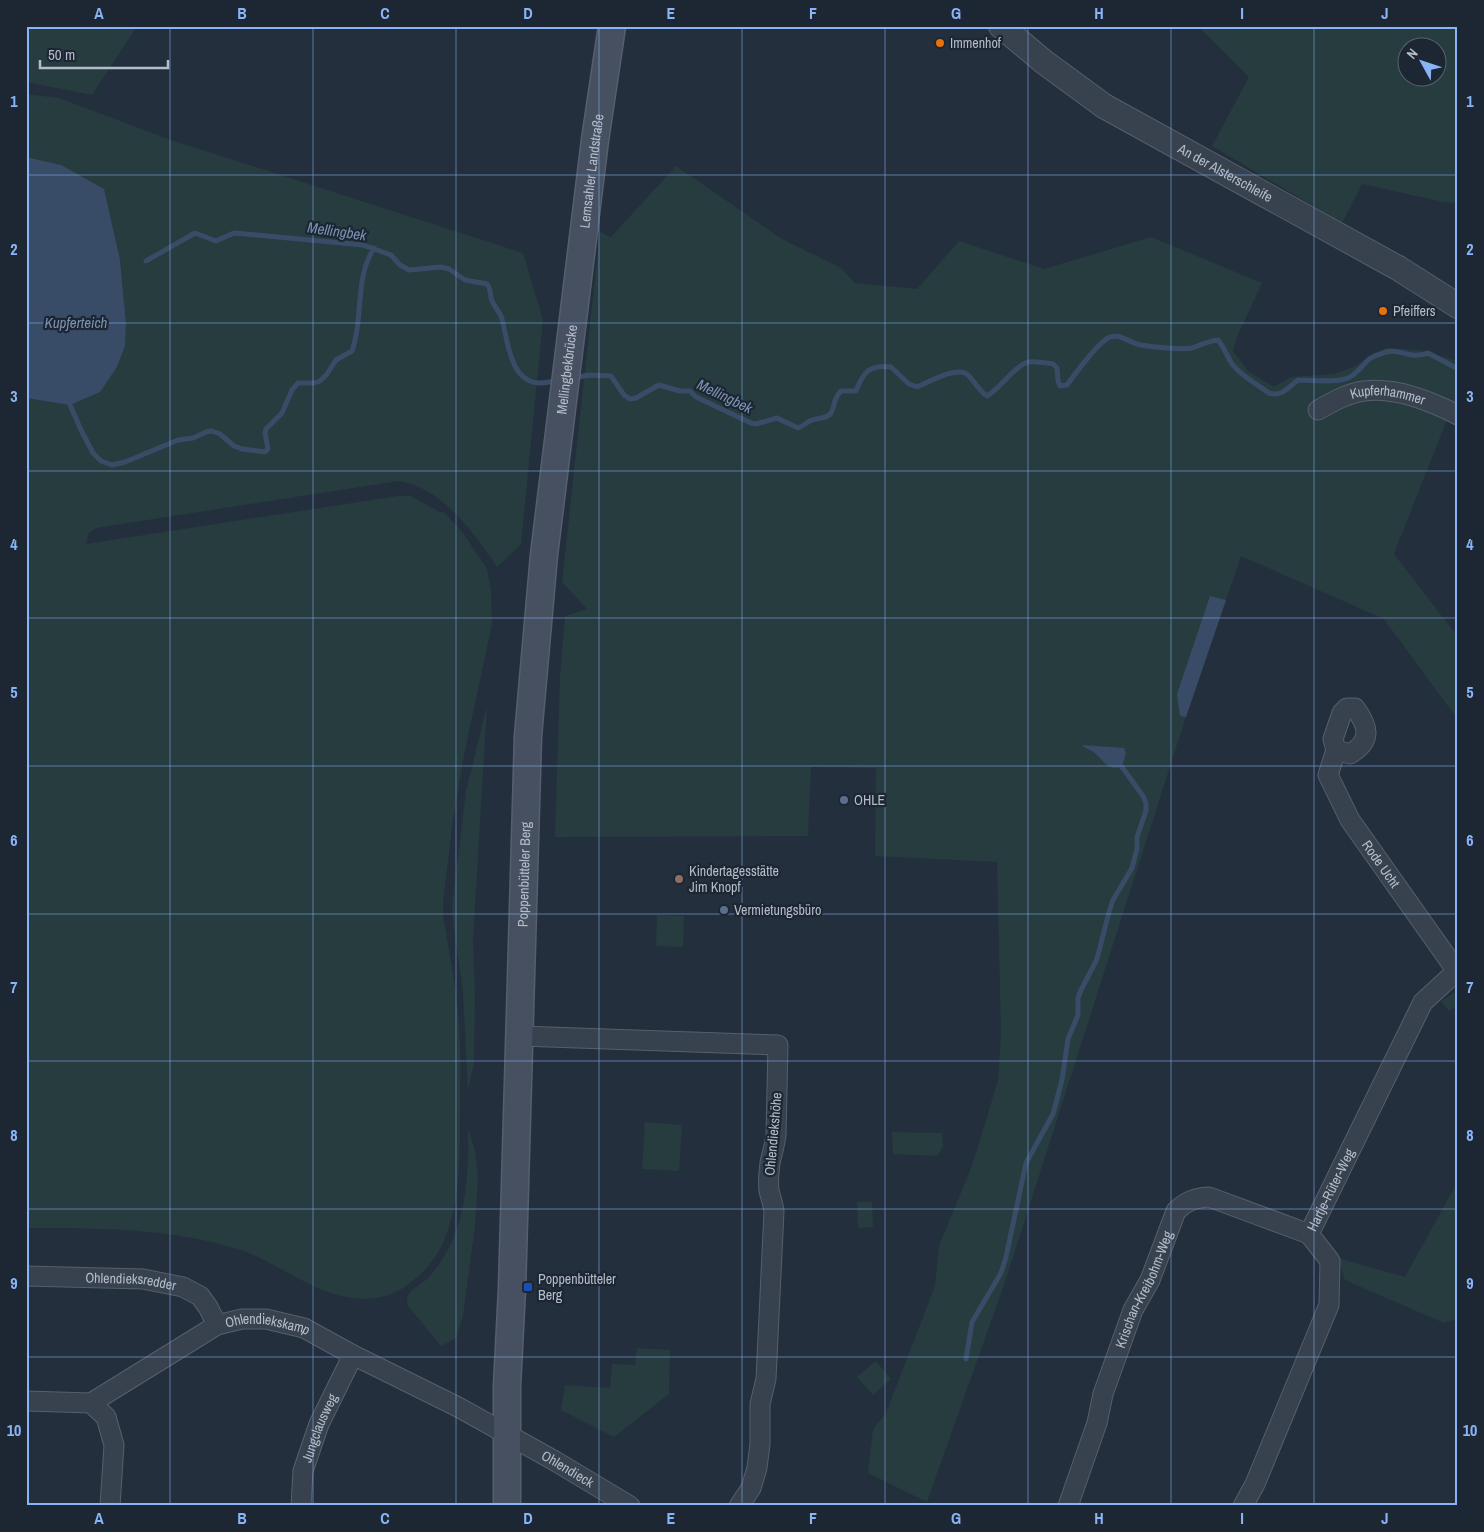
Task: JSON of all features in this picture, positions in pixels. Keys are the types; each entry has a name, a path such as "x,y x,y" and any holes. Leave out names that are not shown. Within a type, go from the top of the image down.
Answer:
{"main road":[{"name":"Lemsahler Landstraße","path":"573,316 595,140 612,26"},
{"name":"Mellingbekbrücke","path":"560,424 573,316"},
{"name":"Poppenbütteler Berg","path":"507,1506 506,1433 528,736 544,555 560,424"}],"street":[{"name":"An der Alsterschleife","path":"1001,26 1044,62 1104,106 1398,268 1458,306"},
{"name":"Kupferhammer","path":"1318,410 1336,399 1364,391 1395,392 1432,403 1458,415"},
{"name":"Rode Ucht","path":"1336,750 1328,775 1346,813 1412,909 1457,970"},
{"name":"Hartje-Rüter-Weg","path":"1244,1506 1255,1484 1329,1305 1330,1261 1309,1234 1423,1002 1457,970"},
{"name":"Ohlendiekshöhe","path":"520,1036 778,1045 776,1135 775,1147 770,1161 769,1181 774,1211 766,1379 760,1404 758,1468 751,1488 739,1506"},
{"name":"Krischan-Kreibohm-Weg","path":"1068,1506 1097,1423 1102,1394 1133,1310 1150,1280 1176,1211 1194,1198 1209,1197 1309,1234"},
{"name":"Ohlendieksredder","path":"26,1276 143,1279 183,1287 200,1296 217,1325"},
{"name":"Ohlendiekskamp","path":"91,1403 217,1325 242,1319 266,1319 304,1328 352,1355 458,1407 506,1433"},
{"name":"Jungclausweg","path":"301,1506 303,1471 319,1424 352,1355"},
{"path":"26,1401 91,1403 106,1417 114,1445 110,1506"},
{"name":"Ohlendieck","path":"506,1433 630,1506"}],"green space":[{"path":"26,26 137,26 92,95 26,82"},
{"path":"1198,26 1458,26 1458,203 1443,202 1362,184 1342,223 1212,146 1249,77"},
{"path":"26,94 59,98 168,139 523,253 543,320 521,544 497,567 467,526 443,502 429,492 414,485 398,481 96,528 88,534 86,544 398,496 410,496 445,513 463,533 487,569 491,591 492,624 464,755 453,820 443,901 443,915 460,1033 460,1150 458,1182 449,1228 437,1254 421,1274 405,1287 391,1294 369,1299 338,1295 309,1284 269,1262 241,1250 188,1237 107,1229 26,1228 26,398 70,405 117,367 125,346 126,323 120,260 61,165 26,157"},
{"path":"676,166 782,239 841,268 855,283 917,289 959,241 1044,269 1151,237 1262,283 1237,337 1233,351 1249,372 1274,387 1291,377 1334,374 1353,367 1385,348 1420,350 1458,361 1458,404 1454,403 1394,554 1458,637 1458,720 1384,619 1241,556 1183,726 1005,1282 927,1502 868,1473 873,1429 886,1413 935,1286 939,1246 973,1163 998,1080 1001,1034 997,862 875,856 876,768 811,767 808,836 555,837 560,676 565,616 587,609 562,582 600,232 611,237"},
{"path":"487,706 473,940 475,996 474,1063 468,1090 463,992 452,906 466,791"},
{"path":"657,915 684,916 683,947 656,946"},
{"path":"1458,991 1458,1006 1449,1011 1441,1001"},
{"path":"645,1122 682,1125 679,1171 642,1169"},
{"path":"468,1128 475,1151 478,1176 475,1226 463,1316 456,1338 441,1346 409,1307 407,1299 409,1293 428,1278 438,1266 453,1239 465,1192"},
{"path":"892,1132 942,1133 943,1147 937,1156 893,1154"},
{"path":"1458,1181 1458,1319 1444,1323 1345,1280 1338,1258 1405,1277"},
{"path":"857,1202 872,1202 873,1227 858,1228"},
{"path":"637,1348 670,1350 669,1394 614,1437 561,1410 565,1385 610,1388 612,1364 635,1365"},
{"path":"876,1361 891,1379 873,1395 857,1377"}],"water":[{"name":"Kupferteich","path":"26,157 61,165 104,189 120,260 126,323 125,346 117,367 100,392 70,405 26,398"},
{"path":"1210,596 1226,600 1186,717 1180,716 1177,694"},
{"path":"1082,745 1124,748 1126,753 1122,767 1108,766 1096,754"}],"waterway":[{"name":"Mellingbek","path":"146,261 195,233 216,241 234,233 363,245 391,255 400,265 409,270 441,267 449,269 465,280 487,284 492,301 502,319 512,360 523,376 531,381 541,383 557,381"},
{"path":"70,405 93,453 101,461 112,465 125,462 178,440 193,438 212,431 220,434 234,446 265,452 268,449 266,429 282,413 292,390 298,383 320,381 336,360 352,351 358,325 361,286 368,260 374,248"},
{"name":"Mellingbek","path":"573,378 589,375 611,376 624,395 630,399 636,398 659,385 680,391 690,391 696,397 751,423 756,424 777,418 798,428 812,420 829,415 836,397 841,391 856,391 861,379 873,368 891,367 909,384 917,387 943,375 963,372 987,396 1019,367 1029,362 1053,364 1057,368 1060,386 1067,385 1103,341 1117,336 1141,345 1187,349 1218,340 1232,364 1244,376 1269,393 1274,394 1285,391 1298,380 1343,380 1357,372 1374,356 1391,351 1410,355 1428,353 1458,369"},
{"path":"966,1359 972,1322 1001,1273 1006,1257 1026,1163 1053,1114 1062,1080 1068,1039 1078,1015 1078,998 1097,959 1113,900 1132,868 1137,849 1137,837 1146,811 1146,803 1122,767"}],"place":[{"name":"Immenhof","path":"940,43"},
{"name":"Pfeiffers","path":"1383,311"},
{"name":"OHLE","path":"844,800"},
{"name":"Kindertagesstätte Jim Knopf","path":"679,879"},
{"name":"Vermietungsbüro","path":"724,910"},
{"name":"Poppenbütteler Berg","path":"528,1287"}]}
